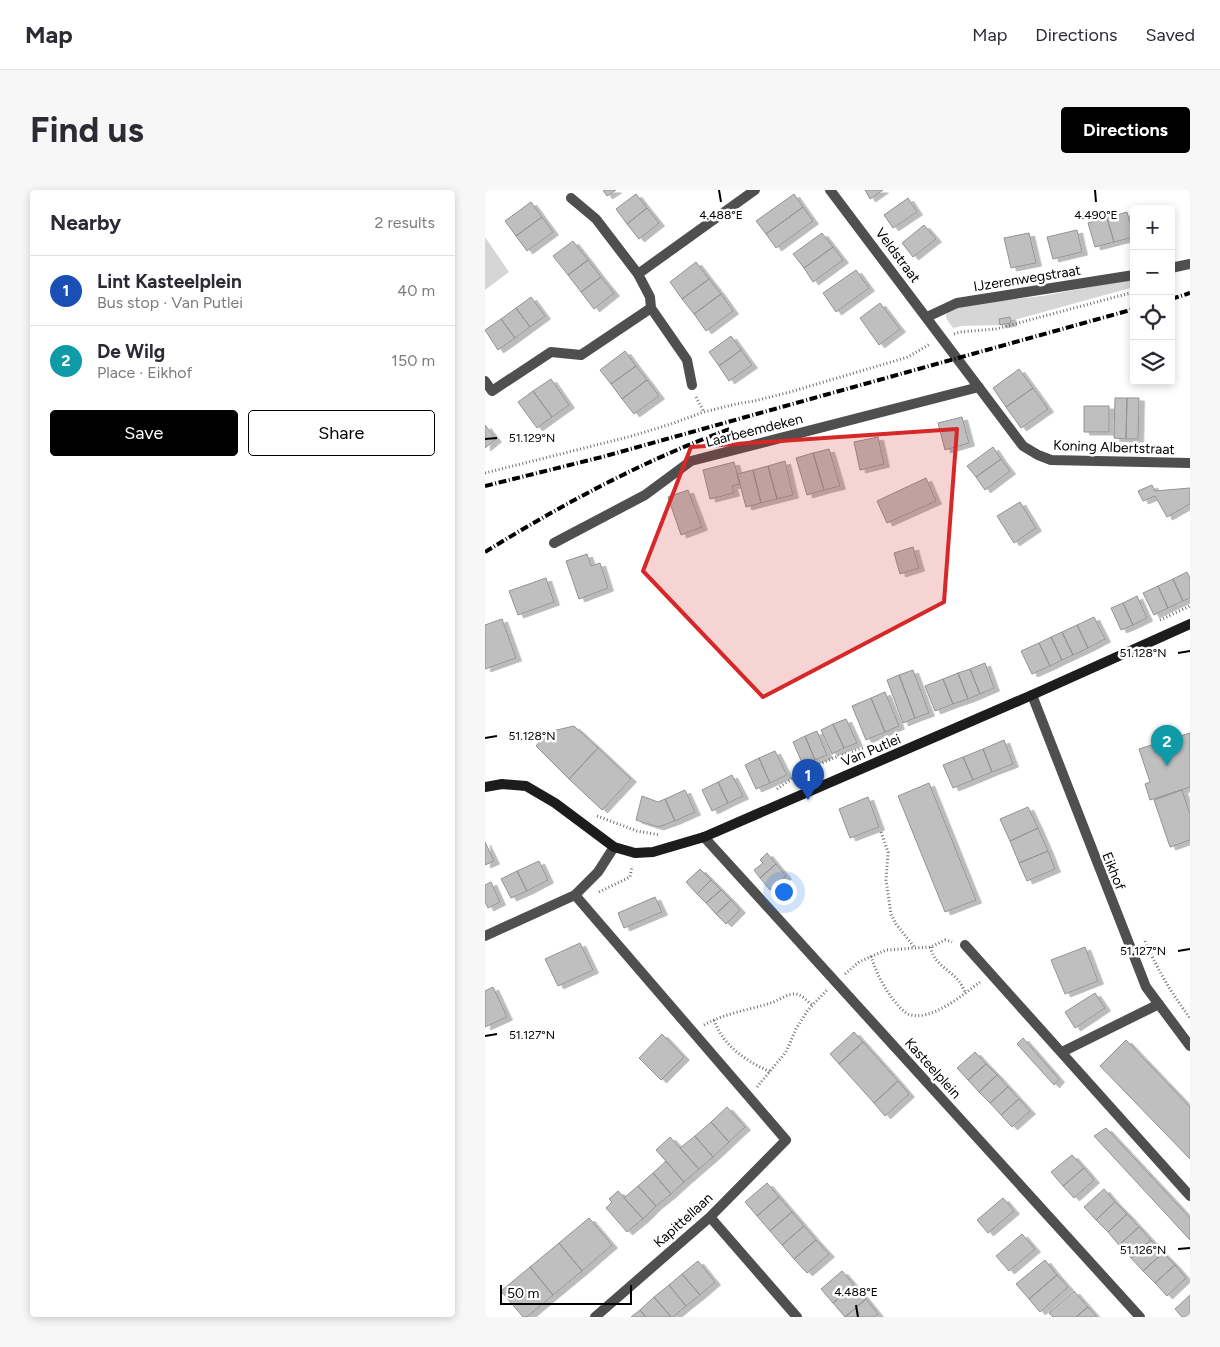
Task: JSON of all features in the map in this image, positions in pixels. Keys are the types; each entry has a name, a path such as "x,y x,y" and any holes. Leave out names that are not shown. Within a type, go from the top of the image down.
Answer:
{"street":[{"path":"638,274 755,190"},
{"name":"Veldstraat","path":"831,190 942,338"},
{"path":"571,198 596,219 638,274 650,298 651,308 687,360 692,385"},
{"path":"1175,267 1190,264"},
{"name":"IJzerenwegstraat","path":"927,317 957,303 1130,276"},
{"path":"485,381 492,391 551,352 581,355 651,308"},
{"name":"Koning Albertstraat","path":"942,338 1023,446 1038,456 1051,460 1190,463"},
{"name":"Laarbeemdeken","path":"554,543 653,491 691,461 979,387"},
{"name":"Van Putlei","path":"614,847 635,852 653,852 704,836 1032,695 1190,624"},
{"name":"Eikhof","path":"1032,695 1146,987 1190,1046"},
{"path":"485,787 501,784 526,786 555,803 614,847 598,872 575,894 485,936"},
{"name":"Kasteelplein","path":"704,836 1140,1317"},
{"path":"575,894 748,1095"},
{"path":"965,945 1190,1196"},
{"path":"1062,1052 1159,1004"},
{"name":"Kapittellaan","path":"595,1317 709,1217 787,1140 748,1095"},
{"path":"709,1217 797,1317"}],"path":[{"path":"485,473 647,431 704,412 799,389 908,356 942,338 960,332 996,329 1130,293"},
{"path":"1152,624 1190,606"},
{"path":"769,793 791,778 855,750 887,742"},
{"path":"575,894 598,892 630,877 637,830 663,836"},
{"path":"881,832 888,852 887,880 891,914 896,924 915,948"},
{"path":"1143,938 1155,964 1190,1018"},
{"path":"748,1095 771,1072 786,1052 799,1024 812,1005 836,981 859,962 886,950 931,948 945,940 965,945"},
{"path":"931,948 931,953 935,959 956,978 966,993"},
{"path":"871,956 878,977 885,989 899,1007 910,1014 924,1016 932,1013 966,993 991,974"},
{"path":"693,1032 714,1020 768,1004 789,995 796,994 801,996 812,1005"},
{"path":"714,1020 722,1035 741,1056 749,1062 771,1072"}],"highlighted area":[{"path":"957,429 944,602 763,697 643,571 691,447"}],"shaded area":[{"path":"485,237 509,272 485,290"},
{"path":"1130,280 1130,288 1011,321 1010,317 1000,319 1000,325 953,328 946,318 946,314 963,305 1042,296"}],"building":[{"path":"603,190 616,190 607,196"},
{"path":"865,190 883,190 870,199"},
{"path":"636,194 647,208 627,224 616,209"},
{"path":"794,194 803,207 766,234 756,221"},
{"path":"908,198 917,212 893,228 884,215"},
{"path":"531,202 542,217 516,236 505,221"},
{"path":"803,207 813,221 776,248 766,234"},
{"path":"647,208 659,223 639,239 627,224"},
{"path":"1127,212 1130,223 1130,238 1114,242 1107,218"},
{"path":"542,217 553,232 527,251 516,236"},
{"path":"1107,218 1114,242 1095,247 1088,223"},
{"path":"924,225 936,239 913,257 902,243"},
{"path":"1077,230 1082,252 1053,259 1047,237"},
{"path":"822,233 833,247 804,268 793,254"},
{"path":"1029,233 1036,263 1011,268 1004,238"},
{"path":"573,241 588,260 568,275 553,256"},
{"path":"833,247 843,260 813,282 804,268"},
{"path":"588,260 601,277 581,292 568,275"},
{"path":"696,262 709,279 682,299 670,282"},
{"path":"856,270 869,288 836,312 823,293"},
{"path":"601,277 614,293 594,309 581,292"},
{"path":"709,279 721,294 694,314 682,299"},
{"path":"721,294 733,311 706,331 694,314"},
{"path":"531,297 545,316 530,327 516,308"},
{"path":"880,303 900,329 879,345 860,318"},
{"path":"516,308 530,327 515,338 501,319"},
{"path":"1010,317 1011,323 1000,325 999,319"},
{"path":"501,319 515,338 498,350 485,330"},
{"path":"731,336 741,350 719,366 709,352"},
{"path":"741,350 752,365 729,381 719,366"},
{"path":"625,351 636,366 611,384 600,370"},
{"path":"636,366 647,380 622,399 611,384"},
{"path":"1019,369 1033,388 1006,407 993,388"},
{"path":"551,379 569,405 552,417 533,391"},
{"path":"647,380 659,396 634,414 622,399"},
{"path":"1033,388 1048,409 1021,428 1006,407"},
{"path":"533,391 552,417 537,428 518,402"},
{"path":"1115,398 1127,398 1126,439 1114,438"},
{"path":"1127,398 1139,398 1138,439 1126,439"},
{"path":"1084,406 1109,406 1109,432 1084,432"},
{"path":"962,417 969,443 945,450 938,423"},
{"path":"485,425 496,439 485,448"},
{"path":"878,437 884,464 860,470 854,442"},
{"path":"993,447 1001,459 976,477 967,466"},
{"path":"829,449 840,486 824,490 813,453"},
{"path":"813,453 824,490 807,495 796,458"},
{"path":"1001,459 1010,471 985,490 976,477"},
{"path":"785,461 793,495 777,499 768,466"},
{"path":"734,462 740,484 732,486 734,493 710,499 703,470"},
{"path":"768,466 777,499 761,503 753,470"},
{"path":"753,470 761,503 746,507 737,474"},
{"path":"926,478 936,501 887,523 877,501"},
{"path":"1152,485 1155,491 1190,488 1190,504 1167,517 1155,496 1143,501 1138,491"},
{"path":"688,490 702,527 681,535 668,497"},
{"path":"1020,502 1036,528 1014,543 997,516"},
{"path":"913,547 919,568 900,574 894,553"},
{"path":"587,554 591,566 600,563 608,588 579,599 566,561"},
{"path":"1187,572 1190,578 1190,598 1183,601 1173,579"},
{"path":"546,578 554,602 518,615 509,591"},
{"path":"1173,579 1183,601 1168,608 1158,586"},
{"path":"1158,586 1168,608 1154,615 1143,593"},
{"path":"1137,596 1147,618 1133,625 1123,603"},
{"path":"1123,603 1133,625 1121,630 1111,608"},
{"path":"1094,617 1105,639 1088,648 1077,625"},
{"path":"502,619 516,658 485,669 485,625"},
{"path":"1077,625 1088,648 1073,655 1062,632"},
{"path":"1062,632 1073,655 1062,660 1051,637"},
{"path":"1051,637 1062,660 1050,666 1039,643"},
{"path":"1039,643 1050,666 1032,674 1021,651"},
{"path":"985,663 994,688 980,694 970,669"},
{"path":"970,669 980,694 968,699 958,673"},
{"path":"913,670 929,713 915,718 899,675"},
{"path":"958,673 968,699 953,704 943,679"},
{"path":"899,675 915,718 903,723 887,680"},
{"path":"943,679 953,704 935,711 925,686"},
{"path":"885,692 899,726 885,732 871,698"},
{"path":"871,698 885,732 866,740 852,706"},
{"path":"846,719 857,743 844,748 833,724"},
{"path":"833,724 844,748 832,754 821,730"},
{"path":"574,726 598,748 569,779 536,746 548,732"},
{"path":"817,731 827,755 815,760 805,736"},
{"path":"1190,733 1190,787 1150,800 1145,784 1150,782 1139,749"},
{"path":"805,736 815,760 803,765 793,742"},
{"path":"1004,740 1013,764 992,772 983,749"},
{"path":"598,748 631,779 602,810 569,779"},
{"path":"983,749 992,772 973,780 963,757"},
{"path":"775,751 787,775 770,783 759,758"},
{"path":"963,757 973,780 953,788 943,765"},
{"path":"759,758 770,783 756,789 745,765"},
{"path":"732,775 743,796 728,803 718,782"},
{"path":"718,782 728,803 712,811 702,790"},
{"path":"929,783 976,900 945,912 898,796"},
{"path":"685,790 695,812 675,821 665,799"},
{"path":"1182,790 1190,814 1190,840 1170,847 1154,800"},
{"path":"642,796 658,802 665,799 675,821 658,827 636,820"},
{"path":"868,797 879,827 850,838 839,809"},
{"path":"1028,807 1038,828 1010,841 1000,819"},
{"path":"1038,828 1048,851 1019,863 1010,841"},
{"path":"485,842 494,861 485,865"},
{"path":"1048,851 1055,869 1027,881 1019,863"},
{"path":"767,853 776,864 760,878 754,870 763,863 760,860"},
{"path":"539,861 548,880 527,891 517,871"},
{"path":"776,864 786,876 770,890 760,878"},
{"path":"700,869 711,880 697,894 686,882"},
{"path":"517,871 527,891 511,898 501,879"},
{"path":"711,880 721,890 706,903 697,894"},
{"path":"491,882 500,902 488,908 485,902 485,885"},
{"path":"721,890 731,900 716,914 706,903"},
{"path":"655,897 662,912 624,928 618,913"},
{"path":"731,900 740,910 726,924 716,914"},
{"path":"580,943 593,970 558,986 545,959"},
{"path":"1085,947 1098,981 1065,994 1051,960"},
{"path":"493,987 507,1017 485,1027 485,991"},
{"path":"1095,993 1105,1008 1075,1028 1065,1012"},
{"path":"854,1032 863,1042 839,1064 830,1054"},
{"path":"662,1034 684,1057 661,1080 639,1058"},
{"path":"1023,1038 1059,1079 1054,1085 1017,1044"},
{"path":"1126,1040 1190,1107 1190,1159 1100,1066"},
{"path":"863,1042 898,1081 874,1103 839,1064"},
{"path":"975,1052 986,1064 968,1080 957,1068"},
{"path":"986,1064 997,1075 979,1092 968,1080"},
{"path":"997,1075 1008,1087 990,1103 979,1092"},
{"path":"898,1081 909,1094 885,1116 874,1103"},
{"path":"1008,1087 1019,1099 1001,1115 990,1103"},
{"path":"1019,1099 1030,1111 1012,1127 1001,1115"},
{"path":"727,1107 745,1127 729,1142 711,1122"},
{"path":"711,1122 729,1142 713,1157 695,1136"},
{"path":"1106,1128 1190,1218 1190,1240 1094,1136"},
{"path":"695,1136 713,1157 699,1169 680,1148"},
{"path":"670,1137 699,1169 684,1182 656,1150"},
{"path":"1072,1155 1084,1168 1063,1186 1051,1172"},
{"path":"666,1161 684,1182 671,1194 653,1173"},
{"path":"1084,1168 1094,1180 1074,1198 1063,1186"},
{"path":"653,1173 671,1194 656,1206 638,1186"},
{"path":"767,1183 779,1197 757,1216 745,1202"},
{"path":"638,1186 656,1206 643,1219 624,1198"},
{"path":"1104,1189 1115,1202 1096,1220 1084,1207"},
{"path":"618,1191 643,1219 627,1232 606,1208 612,1202 609,1199"},
{"path":"779,1197 792,1212 770,1231 757,1216"},
{"path":"1003,1198 1014,1211 988,1233 977,1220"},
{"path":"1115,1202 1127,1214 1108,1232 1096,1220"},
{"path":"792,1212 804,1226 782,1245 770,1231"},
{"path":"1127,1214 1139,1227 1119,1245 1108,1232"},
{"path":"589,1218 612,1245 582,1271 559,1243"},
{"path":"804,1226 816,1240 794,1259 782,1245"},
{"path":"1139,1227 1151,1240 1131,1258 1119,1245"},
{"path":"1022,1234 1035,1249 1009,1271 996,1256"},
{"path":"816,1240 829,1254 807,1273 794,1259"},
{"path":"1151,1240 1163,1253 1143,1271 1131,1258"},
{"path":"559,1243 582,1271 553,1295 530,1267"},
{"path":"1163,1253 1175,1265 1155,1283 1143,1271"},
{"path":"1045,1260 1057,1275 1029,1299 1016,1284"},
{"path":"698,1261 715,1282 700,1295 682,1274"},
{"path":"1175,1265 1186,1278 1167,1296 1155,1283"},
{"path":"530,1267 553,1295 527,1317 523,1317 501,1291"},
{"path":"842,1271 854,1285 833,1303 821,1289"},
{"path":"682,1274 700,1295 686,1306 669,1285"},
{"path":"1057,1275 1068,1287 1040,1312 1029,1299"},
{"path":"669,1285 686,1306 673,1317 654,1297"},
{"path":"854,1285 866,1299 845,1317 833,1303"},
{"path":"1074,1291 1088,1307 1076,1317 1053,1317 1049,1313"},
{"path":"1190,1295 1190,1317 1182,1317 1175,1309"},
{"path":"654,1297 671,1317 646,1317 640,1310"},
{"path":"866,1299 878,1314 874,1317 845,1317"},
{"path":"1088,1307 1097,1317 1076,1317"},
{"path":"640,1310 646,1317 631,1317"}],"railway":[{"path":"1175,298 1190,293"},
{"path":"485,486 602,457 1130,310"},
{"path":"485,552 605,484 666,455 730,429"}],"place":[{"name":"De Wilg","path":"1167,766"},
{"name":"Lint Kasteelplein","path":"808,800"}]}
